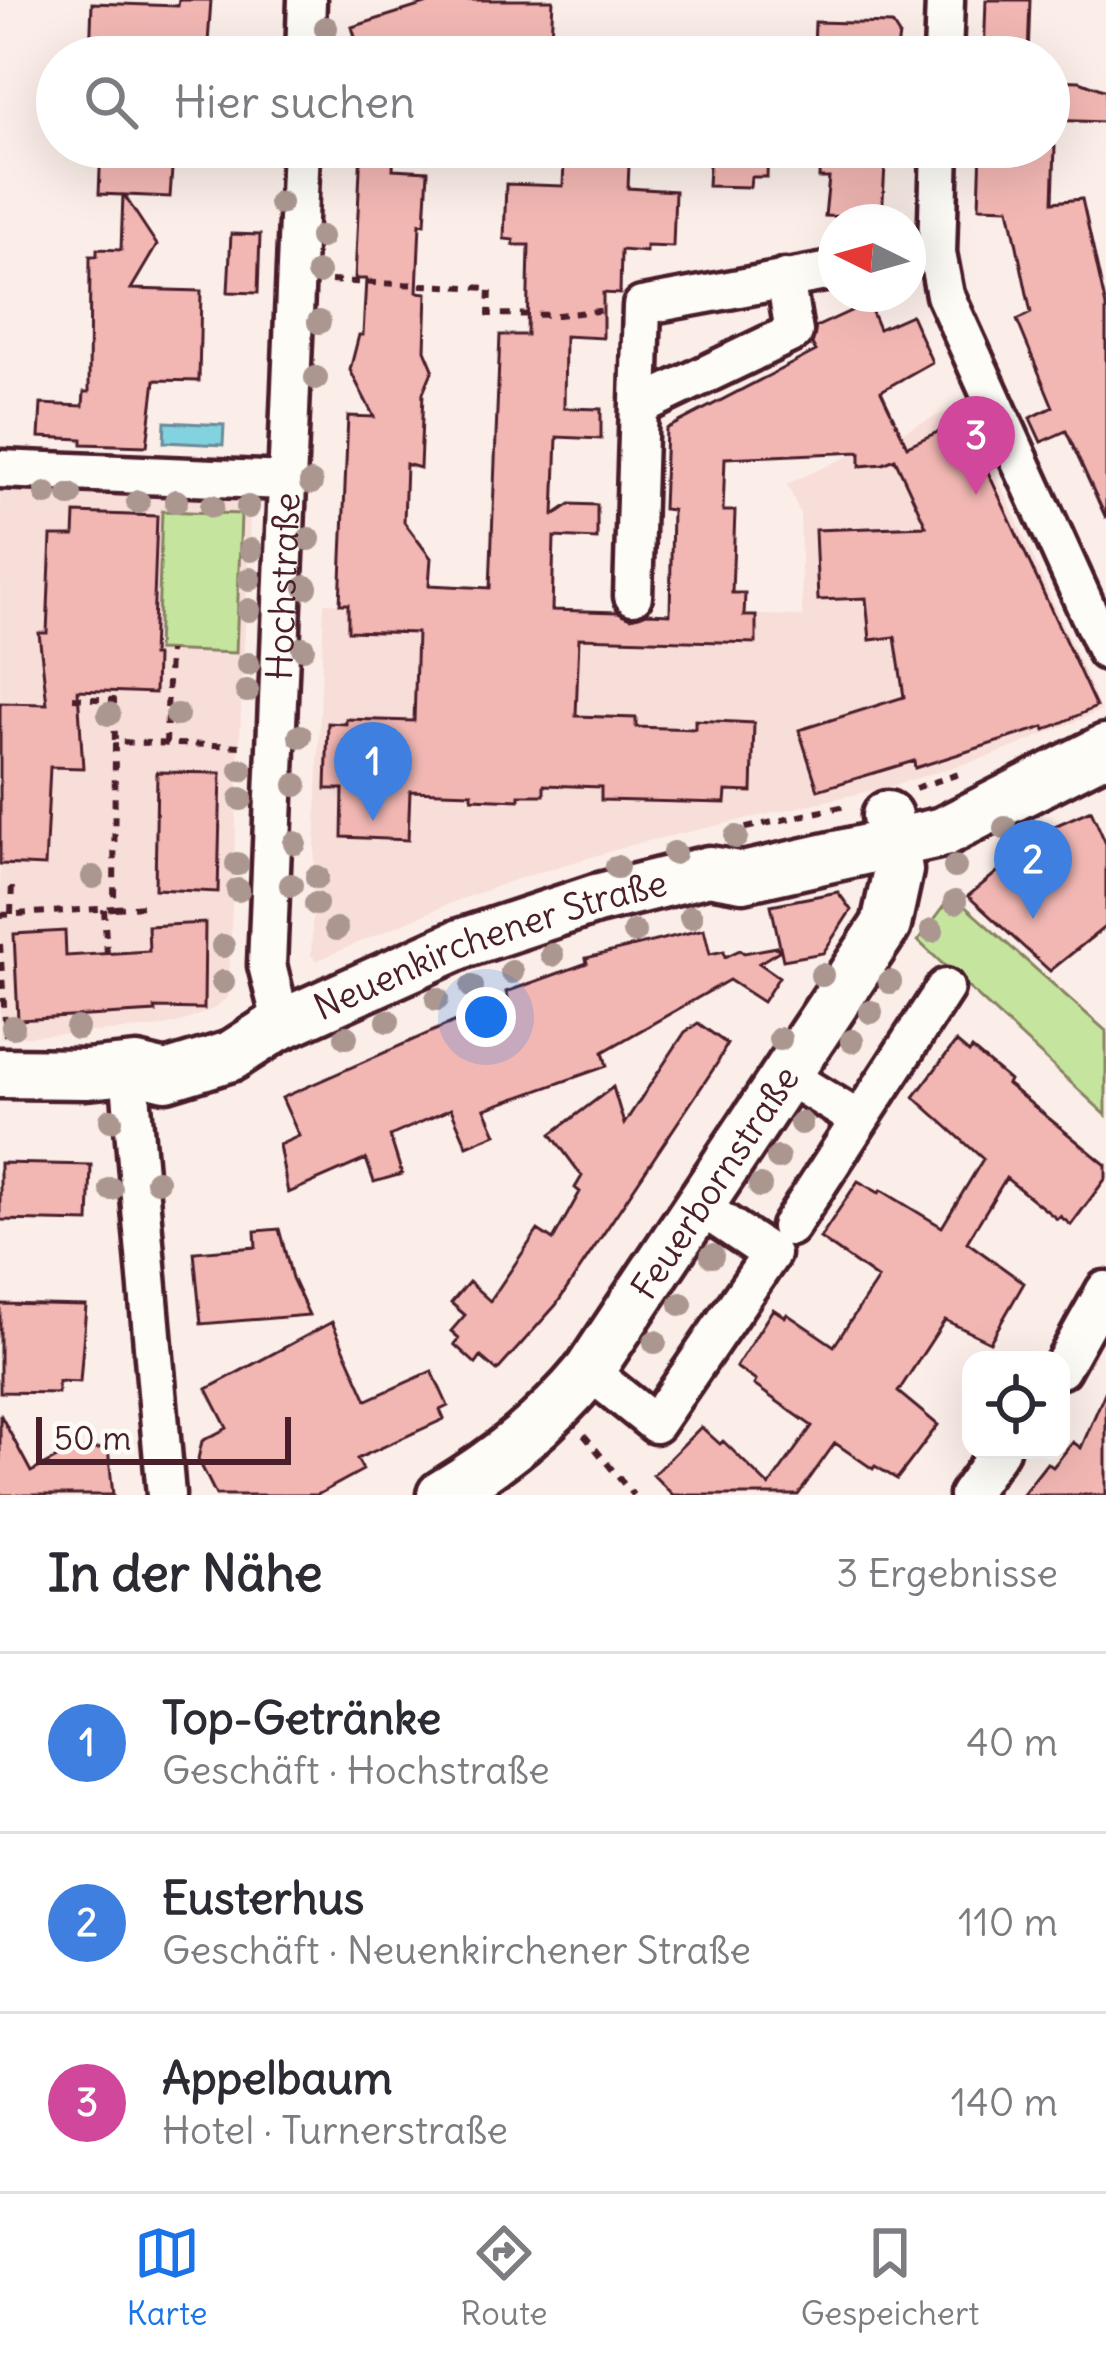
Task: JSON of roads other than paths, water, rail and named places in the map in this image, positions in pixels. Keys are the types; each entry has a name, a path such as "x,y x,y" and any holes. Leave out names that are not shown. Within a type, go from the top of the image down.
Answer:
{"main road":[{"name":"Neuenkirchener Straße","path":"3,1060 133,1069 156,1049 224,1030 279,1026 460,944 596,899 709,871 742,877 891,830 943,832 1106,749"},
{"name":"Feuerbornstraße","path":"442,1495 505,1456 590,1371 886,925 898,870 891,830"}],"street":[{"path":"306,36 308,0"},
{"path":"944,36 945,0"},
{"name":"Hochstraße","path":"279,1026 267,965 300,168"},
{"path":"926,231 936,168"},
{"path":"926,262 1106,651"},
{"path":"633,596 642,306 818,273"},
{"path":"640,406 794,332 785,278"},
{"path":"0,469 286,481"},
{"path":"790,1227 945,988"},
{"path":"133,1069 166,1495"},
{"path":"786,1075 859,1120"},
{"path":"590,1371 655,1424 771,1254 699,1206"},
{"path":"1070,1353 1105,1290"},
{"path":"968,1495 994,1459"}],"water":[{"path":"165,422 224,425 223,445 164,442"}],"place":[{"name":"Appelbaum","path":"976,495"},
{"name":"Top-Getränke","path":"373,821"},
{"name":"Eusterhus","path":"1033,919"}]}
